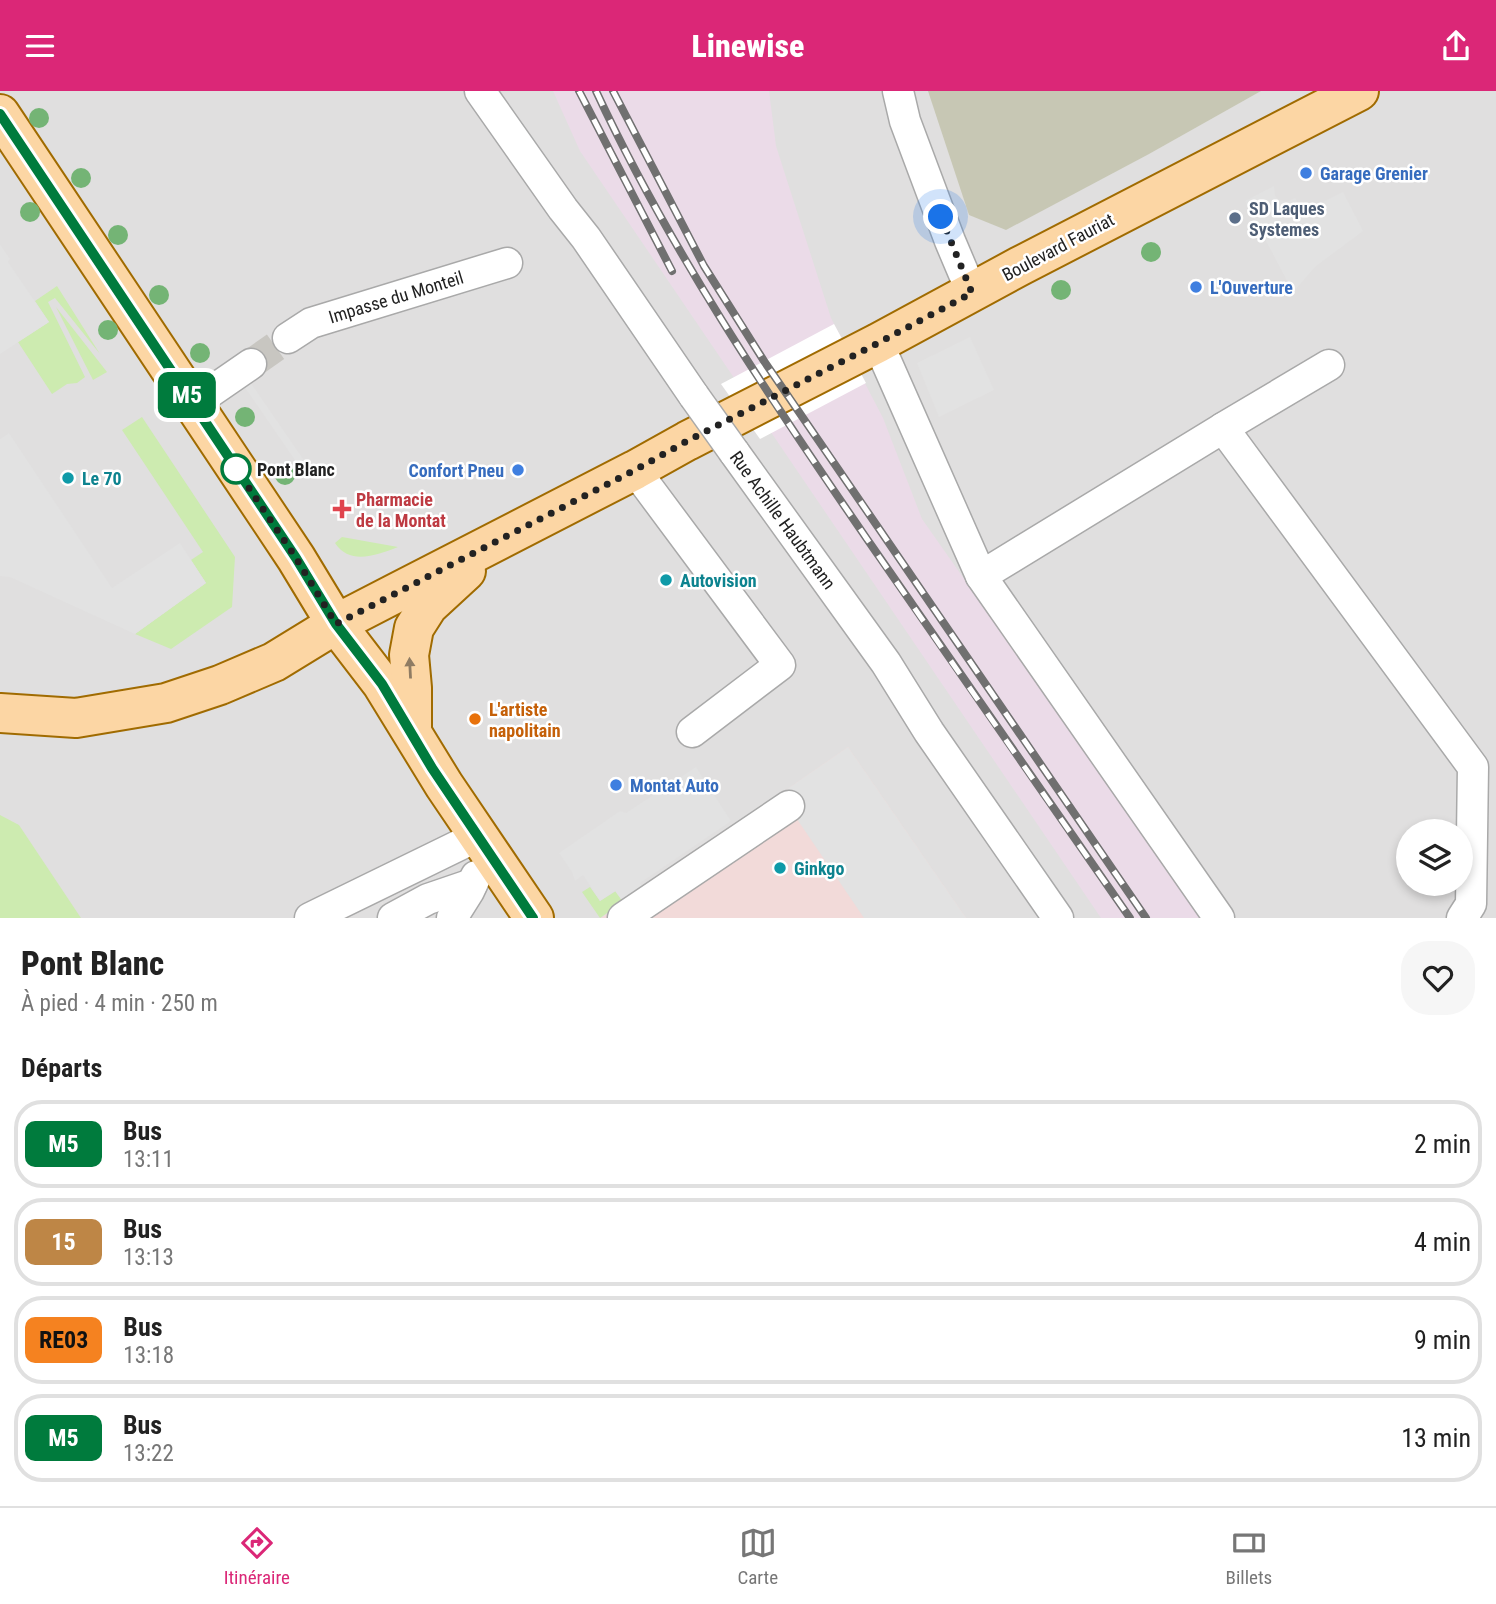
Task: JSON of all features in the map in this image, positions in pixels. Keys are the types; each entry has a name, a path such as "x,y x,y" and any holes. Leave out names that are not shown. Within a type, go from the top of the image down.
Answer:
{"main road":[{"name":"Boulevard Fauriat","path":"0,713 76,717 166,703 220,685 262,667 336,624 1359,91"},
{"path":"0,114 296,558 336,624 382,684 412,734 473,876 534,918"},
{"name":"Boulevard Fauriat","path":"412,734 409,655 414,628 428,606 499,540"}],"street":[{"name":"Rue Achille Haubtmann","path":"480,91 886,663 929,732 1058,918"},
{"path":"898,91 905,121 972,293"},
{"name":"Impasse du Monteil","path":"288,338 311,323 506,263"},
{"path":"878,343 981,576 1219,918"},
{"path":"193,404 251,363"},
{"path":"981,576 1329,365"},
{"path":"1223,428 1473,767 1471,904 1462,918"},
{"path":"635,470 780,665 692,732"},
{"path":"623,918 789,806"},
{"path":"324,915 473,876"},
{"path":"393,918 473,876"},
{"path":"446,918 473,876"},
{"path":"452,918 473,876"}],"shaded area":[{"path":"0,91 1496,91 1496,918 398,918 380,901 396,918 0,918"},
{"path":"553,91 769,91 776,146 831,318 883,418 922,519 1202,918 1101,918 580,151"},
{"path":"928,91 1261,91 1006,230 969,215"},
{"path":"1274,186 1278,199 1287,202 1295,198 1303,212 1343,192 1363,231 1316,266 1293,292 1245,201"},
{"path":"0,244 10,259 8,262 49,322 0,354"},
{"path":"970,337 994,390 939,417 917,363"},
{"path":"250,382 314,475 308,479 244,386"},
{"path":"9,433 112,588 180,543 206,583 135,634 10,577 0,576 0,439"},
{"path":"848,747 966,918 601,918"},
{"path":"848,747 966,918 864,918 780,794"},
{"path":"696,767 731,821 640,883 643,888 623,902 615,891 600,901 583,875 575,881 559,853 620,811 626,813"}],"green space":[{"path":"57,286 100,354 55,298 48,302 85,377 52,394 18,342 49,322 35,301"},
{"path":"56,307 107,372 93,380"},
{"path":"142,417 235,557 232,607 171,649 135,634 206,583 191,560 203,552 122,430"},
{"path":"342,537 398,547 364,557 356,556 341,550 335,543"},
{"path":"0,815 19,825 81,918 0,918"},
{"path":"590,887 600,901 616,891 623,902 600,918 582,892"}],"pier":[{"path":"834,324 866,383 760,439 721,384"}],"tunnel":[{"path":"251,364 288,338"}],"railway":[{"path":"579,91 672,271"},
{"path":"596,91 688,265 757,376 1130,918"},
{"path":"613,91 704,266 764,361 1146,918"}],"bus line":[{"name":"M5","path":"0,114 296,558 336,624 382,684 432,768 533,918"}],"place":[{"name":"Garage Grenier","path":"1306,173"},
{"name":"SD Laques Systemes","path":"1235,218"},
{"name":"L'Ouverture","path":"1196,287"},
{"name":"Pont Blanc","path":"236,469"},
{"name":"Confort Pneu","path":"518,470"},
{"name":"Le 70","path":"68,478"},
{"name":"Pharmacie de la Montat","path":"342,509"},
{"name":"Autovision","path":"666,580"},
{"name":"L'artiste napolitain","path":"475,719"},
{"name":"Montat Auto","path":"616,785"},
{"name":"Ginkgo","path":"780,868"}],"route":[{"path":"236,469 232,463 296,558 336,624 972,293 941,217"}]}
